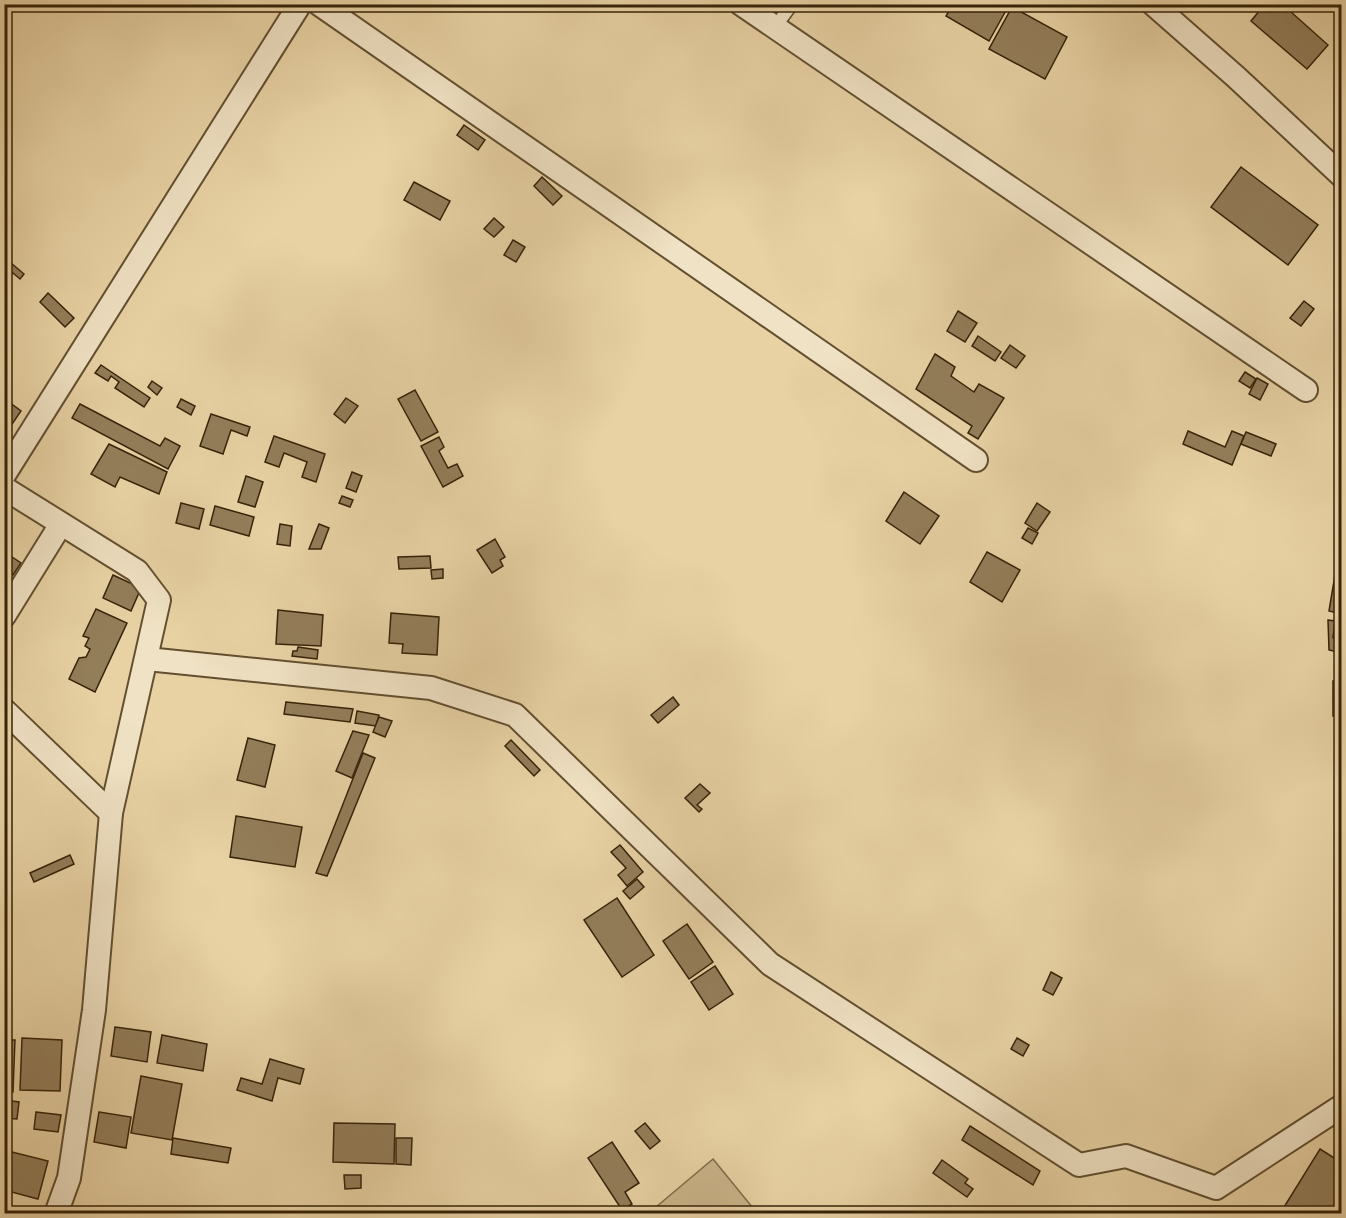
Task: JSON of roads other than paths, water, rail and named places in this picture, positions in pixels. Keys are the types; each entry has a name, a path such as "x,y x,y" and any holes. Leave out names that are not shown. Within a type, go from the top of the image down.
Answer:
{"street":[{"path":"4,475 300,4"},
{"path":"319,4 976,460"},
{"path":"741,4 1306,390"},
{"path":"1153,4 1236,77 1341,176"},
{"path":"4,488 137,571 159,600 111,813 94,1010 69,1178 56,1214"},
{"path":"4,616 61,524"},
{"path":"147,659 430,688 515,715 770,964 1079,1166 1126,1156 1216,1188 1341,1106"},
{"path":"4,710 111,813"}],"lane":[{"path":"775,27 792,4"}]}
